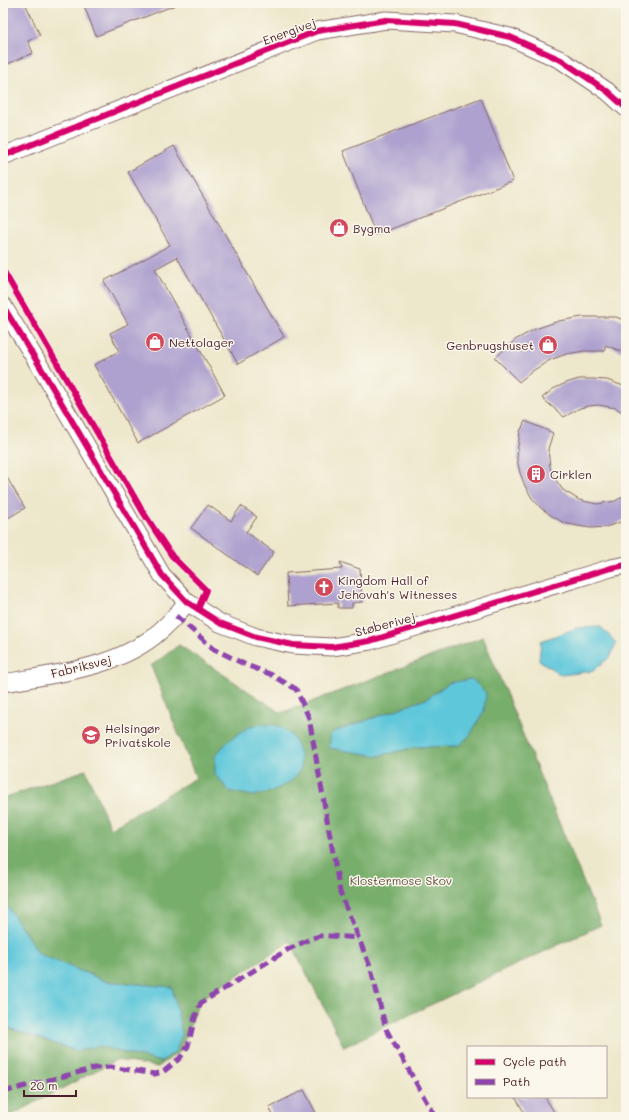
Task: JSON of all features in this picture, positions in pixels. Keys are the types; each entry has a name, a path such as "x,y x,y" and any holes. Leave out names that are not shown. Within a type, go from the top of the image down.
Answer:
{"street":[{"name":"Energivej","path":"3,156 317,31 386,20 455,24 510,37 561,60 608,91 626,108"},
{"name":"Støberivej","path":"3,306 44,373 162,575 187,602 220,623 256,638 294,645 332,647 370,641 603,570 626,565"},
{"name":"Fabriksvej","path":"3,683 76,670 106,662 124,654 153,637 176,616 187,602"}],"green space":[{"name":"Klostermose Skov","path":"483,637 601,925 344,1047 290,941 200,1000 180,1051 158,1067 116,1060 8,1117 3,1117 3,1026 76,1051 98,1046 161,1062 171,987 105,981 39,954 4,901 5,852 3,851 3,798 86,770 110,828 196,778 151,666 179,645 281,713","holes":["449,683 458,746 416,747 378,756 331,733 426,699"]}],"water":[{"path":"601,627 616,643 611,656 593,671 561,675 539,660 541,641 577,628"},
{"path":"472,679 486,693 484,711 470,735 458,746 416,747 378,756 329,748 331,733 426,699 449,683"},
{"path":"263,724 280,726 293,737 300,753 301,768 293,780 273,791 253,796 229,791 215,774 215,756 228,741 250,726"},
{"path":"3,851 5,852 4,901 39,954 105,981 172,987 182,1034 176,1051 161,1062 98,1046 76,1051 3,1026"}],"building":[{"path":"3,3 25,3 40,35 28,41 33,53 3,66"},
{"path":"83,3 178,3 178,4 96,36"},
{"path":"481,98 513,181 376,235 343,151"},
{"path":"174,146 284,337 238,364 177,257 155,269 225,395 138,443 94,365 119,351 110,333 128,324 104,281 170,245 128,172"},
{"path":"582,317 616,317 626,321 626,353 605,345 605,351 585,351 566,354 550,360 519,382 495,358 515,340 535,329 559,321"},
{"path":"579,379 607,380 626,387 626,414 616,408 598,405 580,408 564,417 542,398 553,389"},
{"name":"Cirklen","path":"525,421 553,433 548,449 550,467 553,476 563,490 579,500 597,504 615,501 626,495 626,519 605,527 591,528 564,523 541,508 532,498 525,486 517,459 520,432"},
{"path":"3,471 25,508 3,521"},
{"path":"208,505 231,521 241,506 257,517 246,532 274,552 257,576 191,528"},
{"name":"Kingdom Hall of Jehovah's Witnesses","path":"340,562 360,569 362,602 352,603 352,608 338,608 338,603 288,606 286,573 342,569"},
{"path":"304,1090 318,1117 274,1117 269,1107"},
{"path":"516,1098 546,1098 557,1117 527,1117"}],"marked path":[{"path":"176,616 214,649 246,665 270,674 296,689 309,718 340,892 371,969 386,1029 435,1117"},
{"path":"3,1092 95,1068 111,1067 155,1074 163,1072 180,1058 188,1046 195,1017 201,1003 287,950 310,939 319,936 359,938"}],"cycle path":[{"path":"3,156 317,31 386,20 455,24 510,37 561,60 607,91 626,108"},
{"path":"3,270 143,512 172,556 206,590 198,609"},
{"path":"3,306 44,373 162,575 187,602 220,623 256,637 293,645 332,647 370,641 611,568 626,565"}],"place":[{"name":"Bygma","path":"339,228"},
{"name":"Nettolager","path":"155,342"},
{"name":"Genbrugshuset","path":"548,345"},
{"name":"Cirklen","path":"536,474"},
{"name":"Kingdom Hall of Jehovah's Witnesses","path":"324,587"},
{"name":"Helsingør Privatskole","path":"91,735"}]}
